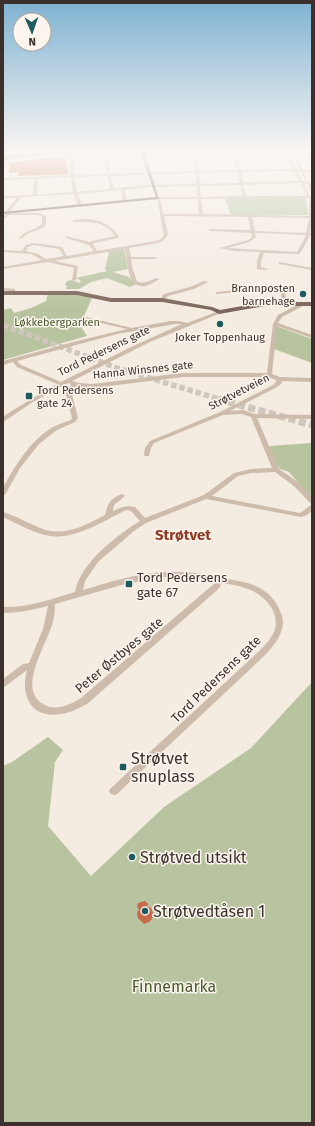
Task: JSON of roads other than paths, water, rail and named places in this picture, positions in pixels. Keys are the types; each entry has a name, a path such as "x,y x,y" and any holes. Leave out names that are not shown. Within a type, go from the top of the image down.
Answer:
{"main road":[{"path":"6,213 84,205"},
{"path":"3,293 77,292 111,300 162,300 212,309 219,312 248,306 312,304"}],"street":[{"path":"3,218 13,205"},
{"path":"3,268 157,242 165,237 159,205"},
{"path":"200,205 201,216"},
{"path":"250,216 254,237 249,240 222,248 228,250 298,254 310,234 310,205"},
{"path":"6,213 39,214 44,216 44,224 40,228 28,231 21,238"},
{"path":"162,215 310,217"},
{"path":"74,221 88,220 97,222 109,227 117,237 93,242 91,244"},
{"path":"210,230 310,234"},
{"path":"67,237 91,244 96,252"},
{"path":"22,253 28,246 38,245 61,248 66,257"},
{"path":"127,247 131,276 137,283 148,285 157,279"},
{"path":"228,250 300,251"},
{"path":"3,251 40,256 47,260 76,268 74,280"},
{"path":"263,252 259,261 259,268 266,269"},
{"path":"128,258 155,258"},
{"path":"281,263 312,268"},
{"path":"162,300 166,295 192,288 206,282"},
{"path":"3,289 13,290 13,292"},
{"path":"217,293 257,289 281,289 283,291 285,304"},
{"path":"300,304 299,306 280,316 275,324 312,337"},
{"name":"Tord Pedersens gate","path":"3,420 16,410 61,384 71,382 109,359 186,324 219,312"},
{"path":"86,318 132,329"},
{"path":"3,363 92,337 132,329 175,323 186,324"},
{"name":"Strøtvetveien","path":"147,455 148,448 152,442 222,412 275,386 279,380 269,375 275,324"},
{"path":"14,360 19,366 61,384"},
{"name":"Hanna Winsnes gate","path":"71,382 92,386 183,375 269,375"},
{"path":"279,380 312,380"},
{"path":"3,493 16,469 29,452 51,430 73,421 75,418 69,394 71,382"},
{"path":"222,412 244,412 253,416 312,417"},
{"path":"253,416 276,470 296,484 312,501"},
{"path":"78,594 82,580 96,560 132,529 144,521 206,497 236,474 251,471 276,470"},
{"path":"108,517 111,504 122,496"},
{"path":"206,497 301,515 308,512 312,507"},
{"path":"3,514 41,531 52,534 75,532 125,508 129,508 144,521"},
{"name":"Tord Pedersens gate","path":"3,610 14,610 52,602 127,581 163,574 191,575 248,586 267,596 279,616 280,628 273,641 259,656 114,791"},
{"name":"Peter Østbyes gate","path":"52,602 47,629 32,666 28,682 31,699 35,704 48,711 56,711 72,708 84,701 154,642 212,590 217,585 218,580"},
{"path":"3,684 26,666 32,666"}],"tunnel":[{"path":"3,325 117,368 222,400"},
{"path":"218,399 312,425"}],"place":[{"name":"Brannposten barnehage","path":"303,294"},
{"name":"Joker Toppenhaug","path":"220,324"},
{"name":"Tord Pedersens gate 24","path":"29,396"},
{"name":"Tord Pedersens gate 67","path":"129,584"},
{"name":"Strøtvet snuplass","path":"123,767"},
{"name":"Strøtved utsikt","path":"132,857"},
{"name":"Strøtvedtåsen 1","path":"145,911"}],"district":[{"name":"Strøtvet","path":"183,535"}],"park label":[{"name":"Løkkebergparken","path":"57,322"},
{"name":"Finnemarka","path":"174,986"}]}
